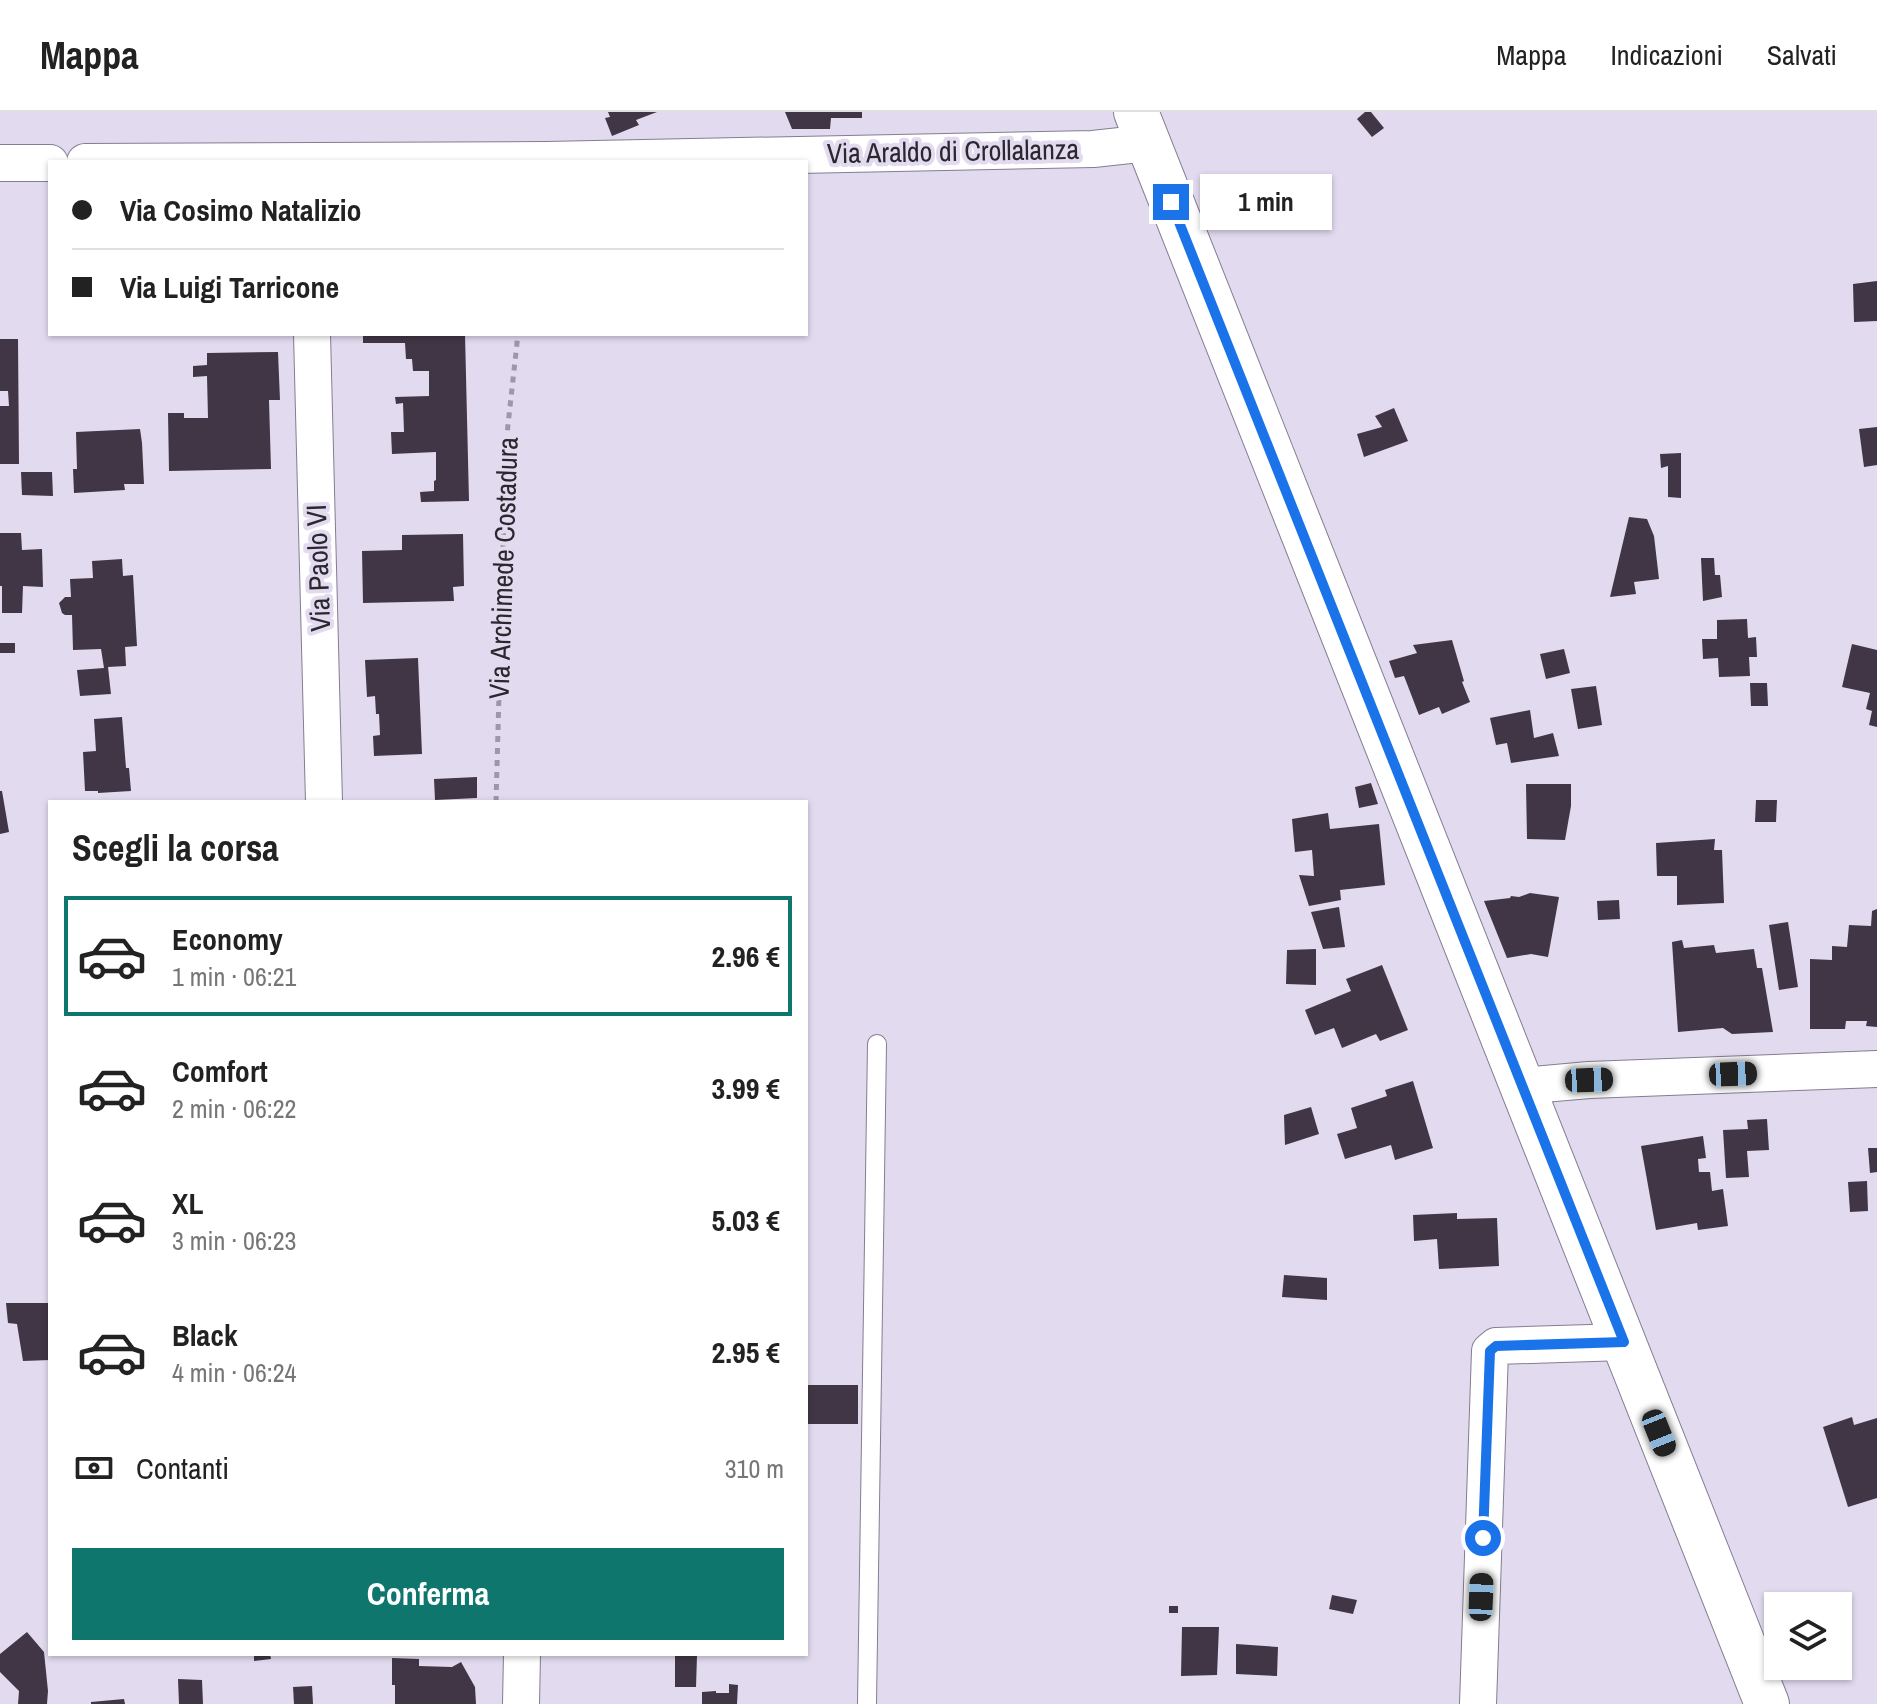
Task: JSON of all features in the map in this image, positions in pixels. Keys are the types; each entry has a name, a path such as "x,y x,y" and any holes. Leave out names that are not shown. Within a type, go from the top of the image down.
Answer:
{"main road":[{"path":"1142,128 1767,1704"}],"street":[{"name":"Via Araldo di Crollalanza","path":"442,160 1093,149 1142,128"},
{"path":"0,163 48,163"},
{"name":"Via Paolo VI","path":"312,336 324,800"},
{"path":"1521,1086 1589,1080 1877,1069"},
{"path":"1478,1704 1490,1351 1496,1346 1624,1342"},
{"path":"521,1704 522,1656"}],"lane":[{"path":"867,1704 877,1044"}],"path":[{"name":"Via Archimede Costadura","path":"496,800 506,443 518,336"}],"building":[{"path":"608,112 657,112 636,120 639,125 612,136 605,118 610,117"},
{"path":"785,112 862,112 862,118 831,118 830,129 792,129"},
{"path":"1365,112 1371,112 1384,128 1372,137 1357,119"},
{"path":"1877,281 1877,321 1854,322 1853,284"},
{"path":"363,336 465,336 469,501 421,502 420,492 434,491 436,452 392,454 391,432 404,432 403,403 396,404 395,397 429,396 429,371 413,371 412,359 406,359 405,343 363,343"},
{"path":"0,339 18,339 19,464 0,464 0,406 9,406 8,391 0,391"},
{"path":"278,352 280,400 269,400 271,469 169,471 168,413 184,413 184,418 208,418 207,376 193,377 193,366 207,365 207,353"},
{"path":"1394,408 1408,441 1364,457 1357,434 1382,427 1375,416"},
{"path":"1877,427 1877,465 1864,467 1859,429"},
{"path":"140,429 144,484 124,484 125,490 74,493 76,432"},
{"path":"1681,453 1681,498 1668,497 1668,466 1661,468 1660,454"},
{"path":"21,472 52,472 53,496 22,495"},
{"path":"1629,517 1647,519 1654,536 1659,579 1634,582 1636,594 1610,597"},
{"path":"0,533 21,533 22,550 42,549 43,587 23,586 22,613 2,613"},
{"path":"463,534 464,586 453,587 454,601 363,603 362,551 402,550 402,535"},
{"path":"1701,558 1714,558 1715,575 1720,575 1722,597 1703,601"},
{"path":"122,559 123,576 133,575 137,646 125,647 126,666 108,667 111,694 80,696 77,670 104,668 101,649 73,650 72,615 62,613 59,603 65,597 71,597 70,579 93,578 92,561"},
{"path":"1747,619 1748,638 1756,637 1757,657 1749,657 1750,676 1719,677 1718,658 1703,659 1702,639 1717,639 1717,620"},
{"path":"1452,640 1470,702 1442,714 1439,707 1419,715 1404,676 1395,678 1389,661 1417,653 1413,645"},
{"path":"0,643 15,643 15,653 0,653"},
{"path":"1852,644 1877,650 1877,727 1869,725 1872,711 1866,709 1870,693 1842,687"},
{"path":"1564,649 1570,673 1546,679 1540,654"},
{"path":"418,658 422,754 374,756 373,736 380,735 379,714 376,714 375,696 367,697 365,660"},
{"path":"1750,683 1767,683 1768,706 1751,706"},
{"path":"1596,686 1602,725 1578,729 1571,689"},
{"path":"1530,710 1534,738 1553,733 1559,756 1511,763 1507,743 1496,745 1490,718"},
{"path":"122,717 131,791 85,791 83,752 96,751 94,719"},
{"path":"477,777 477,798 435,800 434,779"},
{"path":"1371,783 1378,804 1359,808 1355,787"},
{"path":"1526,784 1571,784 1565,840 1527,839"},
{"path":"0,791 9,832 0,834"},
{"path":"1756,800 1777,800 1776,822 1755,822"},
{"path":"1328,813 1330,829 1379,824 1385,885 1340,890 1341,900 1309,906 1299,875 1314,876 1312,850 1295,852 1292,819"},
{"path":"1715,839 1714,850 1722,850 1724,903 1677,905 1677,876 1657,876 1656,843"},
{"path":"1530,893 1559,897 1548,957 1531,954 1507,958 1484,901"},
{"path":"1619,900 1620,919 1598,920 1597,901"},
{"path":"1339,907 1345,947 1323,949 1311,912"},
{"path":"1877,909 1877,1027 1866,1026 1867,1021 1846,1021 1845,1029 1810,1029 1810,959 1832,960 1832,946 1847,947 1849,925 1871,926 1872,911"},
{"path":"1788,922 1798,987 1779,990 1769,925"},
{"path":"1682,940 1684,948 1714,945 1716,953 1754,949 1757,968 1762,968 1773,1032 1732,1034 1723,1028 1678,1032 1672,942"},
{"path":"1316,949 1316,985 1286,984 1287,950"},
{"path":"1382,965 1408,1030 1380,1041 1376,1034 1342,1048 1334,1028 1315,1035 1305,1010 1351,991 1346,979"},
{"path":"1413,1081 1433,1148 1395,1160 1391,1145 1345,1159 1337,1134 1357,1128 1351,1108 1387,1096 1385,1090"},
{"path":"1311,1107 1319,1134 1285,1145 1284,1115"},
{"path":"1767,1119 1769,1150 1747,1151 1749,1177 1726,1178 1723,1130 1748,1129 1747,1120"},
{"path":"1703,1136 1706,1158 1698,1159 1699,1172 1710,1172 1712,1191 1723,1189 1728,1226 1698,1230 1697,1223 1656,1230 1641,1146"},
{"path":"1868,1148 1877,1148 1877,1172 1870,1173"},
{"path":"1867,1181 1868,1211 1850,1212 1848,1182"},
{"path":"1457,1213 1457,1219 1497,1218 1499,1266 1439,1269 1437,1239 1414,1241 1413,1215"},
{"path":"1284,1275 1327,1278 1327,1300 1282,1297"},
{"path":"6,1303 48,1303 48,1360 23,1361 17,1324 8,1323"},
{"path":"808,1385 858,1385 858,1424 808,1424"},
{"path":"1852,1417 1854,1425 1877,1418 1877,1498 1848,1507 1823,1427"},
{"path":"1332,1595 1357,1600 1353,1614 1329,1609"},
{"path":"1169,1606 1178,1606 1178,1613 1169,1613"},
{"path":"1182,1627 1219,1627 1217,1675 1181,1676"},
{"path":"27,1632 44,1652 47,1704 18,1704 19,1691 0,1672 0,1654"},
{"path":"1236,1644 1278,1647 1277,1676 1236,1674"},
{"path":"254,1656 270,1656 271,1659 254,1661"},
{"path":"675,1656 697,1656 696,1687 675,1687"},
{"path":"392,1658 419,1659 419,1666 452,1667 461,1662 475,1687 476,1704 395,1704"},
{"path":"178,1679 202,1680 203,1704 179,1704"},
{"path":"729,1684 738,1685 737,1704 702,1704 702,1692 729,1693"},
{"path":"312,1686 313,1704 294,1704 293,1687"},
{"path":"124,1699 125,1704 91,1704 91,1702"}],"route":[{"path":"1171,202 1624,1342 1496,1346 1490,1351 1483,1538"}]}
